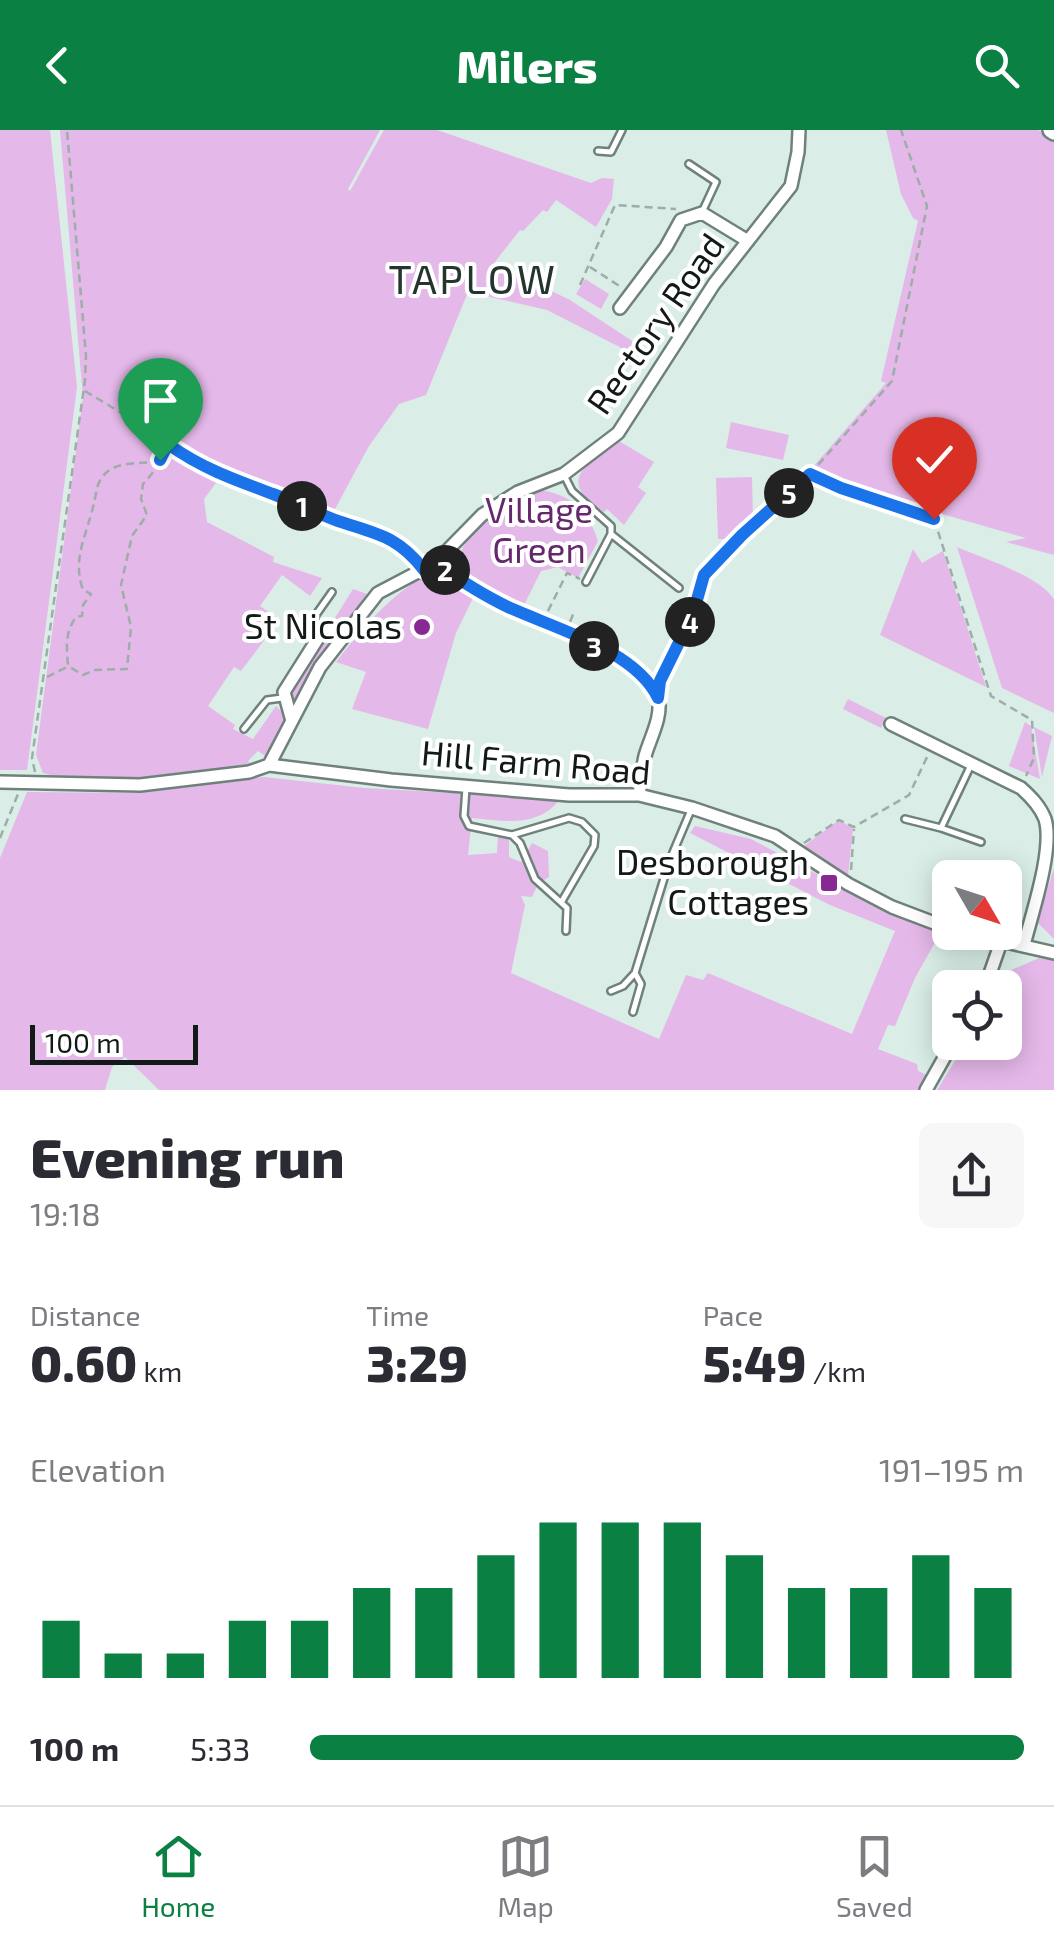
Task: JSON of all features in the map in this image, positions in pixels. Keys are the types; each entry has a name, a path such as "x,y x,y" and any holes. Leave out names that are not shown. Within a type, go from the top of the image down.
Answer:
{"street":[{"name":"Rectory Road","path":"269,765 320,667 378,593 429,566 482,516 518,492 564,474 618,434 714,284 791,186 799,130"},
{"path":"620,308 681,220 702,213 748,240"},
{"path":"429,566 584,640 651,682 658,698 658,717 644,760 639,795"},
{"path":"292,722 285,697 288,682 320,635 352,626"},
{"path":"891,724 1021,788 1037,803 1047,822 1041,880 1024,944 1054,953"},
{"name":"Hill Farm Road","path":"0,782 140,785 249,772 269,765 568,794 639,795 760,830 892,908 932,922"},
{"path":"926,1090 943,1060"}],"lane":[{"path":"598,152 611,152 622,130"},
{"path":"688,164 716,182 702,213"},
{"path":"654,240 666,246"},
{"path":"564,474 572,490 610,526 610,534 586,582"},
{"path":"610,534 679,588"},
{"path":"325,633 313,619 332,592"},
{"path":"244,728 266,700 285,697"},
{"path":"941,828 972,763"},
{"path":"466,785 464,816 468,826 512,835 569,818 590,828 595,835 594,846 562,901"},
{"path":"611,992 636,973 668,862 692,808"},
{"path":"905,819 981,842"},
{"path":"512,835 536,879 562,901 568,913 566,932"},
{"path":"633,1012 641,984 636,973"}],"path":[{"path":"0,838 23,782 36,771 32,758 86,356 67,130"},
{"path":"658,698 660,681 693,614 704,575 810,474 892,381 928,206 901,130"},
{"path":"580,285 615,205 702,213"},
{"path":"589,267 618,287 637,286"},
{"path":"82,390 193,462 339,521 378,532 429,566"},
{"path":"68,666 84,675 94,670 126,668 131,628 121,585 132,536 146,516 141,499 143,484 153,474 168,444"},
{"path":"68,666 69,627 76,617 82,616 83,605 91,594 82,590 77,574 94,491 105,473 118,466 160,460"},
{"path":"810,474 934,519 991,696 1032,720 1034,758 1021,788"},
{"path":"547,615 566,573 586,582"},
{"path":"569,624 574,612"},
{"path":"44,678 68,666"},
{"path":"854,827 909,796 933,745"},
{"path":"795,850 839,820 854,827"},
{"path":"848,884 854,827"}],"green space":[{"path":"0,130 50,130 77,387 27,770 0,770"},
{"path":"60,130 380,130 350,191 384,130 437,130 591,183 602,178 614,179 612,199 596,227 556,200 547,212 543,210 520,230 494,263 570,300 652,354 647,361 547,310 468,292 426,395 399,404 369,446 328,522 216,483 204,499 207,522 274,557 273,562 322,578 310,596 282,575 260,606 280,620 241,671 234,667 208,706 235,725 233,729 253,739 276,706 287,717 287,737 268,758 258,751 248,761 254,768 91,785 43,773 36,755 83,397"},
{"path":"886,130 1038,130 1054,140 1054,555 1006,542 1026,538 806,475 886,383 881,381 918,221 901,194"},
{"path":"585,279 609,294 601,309 576,294"},
{"path":"731,422 789,435 783,460 726,448"},
{"name":"Village Green","path":"614,438 654,462 638,487 646,493 624,525 607,509 604,512 589,501 578,483 585,466"},
{"path":"752,477 753,518 730,539 718,539 716,478"},
{"name":"Village Green","path":"534,489 557,494 575,504 588,519 598,541 578,578 558,567 541,571 523,607 464,577 457,568 466,541 475,530 496,511"},
{"path":"957,547 1023,575 1054,599 1054,713 1002,688"},
{"path":"913,549 922,563 943,551 986,687 880,635"},
{"path":"427,574 474,596 456,633 428,729 352,709 366,672 336,662 388,603"},
{"path":"353,589 370,595 358,615 333,621"},
{"path":"328,640 333,646 299,701 289,697 322,644"},
{"path":"848,699 886,718 881,728 843,709"},
{"path":"1025,722 1031,726 1040,779 1009,766"},
{"path":"1034,727 1052,736 1042,777"},
{"path":"264,777 364,788 560,799 531,819 472,818 468,855 497,853 498,833 509,838 509,857 521,862 532,843 548,851 549,877 538,884 532,897 521,896 525,905 511,973 659,1039 686,975 703,980 708,973 852,1034 895,931 830,905 690,833 695,826 751,839 899,918 932,927 932,948 895,1026 888,1025 878,1049 917,1064 918,1071 929,1076 920,1090 159,1090 125,1057 112,1067 105,1090 0,1090 0,858 27,792 137,793"},
{"path":"839,820 853,828 848,876 804,846"},
{"path":"1054,868 1054,939 1037,922"},
{"path":"1039,958 1054,960 1054,1090 937,1090 956,1060 1022,1060 1022,970 1011,970"}],"place":[{"name":"St Nicolas","path":"422,627"},
{"name":"Desborough Cottages","path":"829,883"}],"district":[{"name":"TAPLOW","path":"473,280"}],"route":[{"path":"160,460 168,444 193,462 232,480 378,532 407,548 424,570 435,563 508,607 584,640 634,668 651,682 658,698 660,681 693,614 704,575 810,474 934,519"}]}
